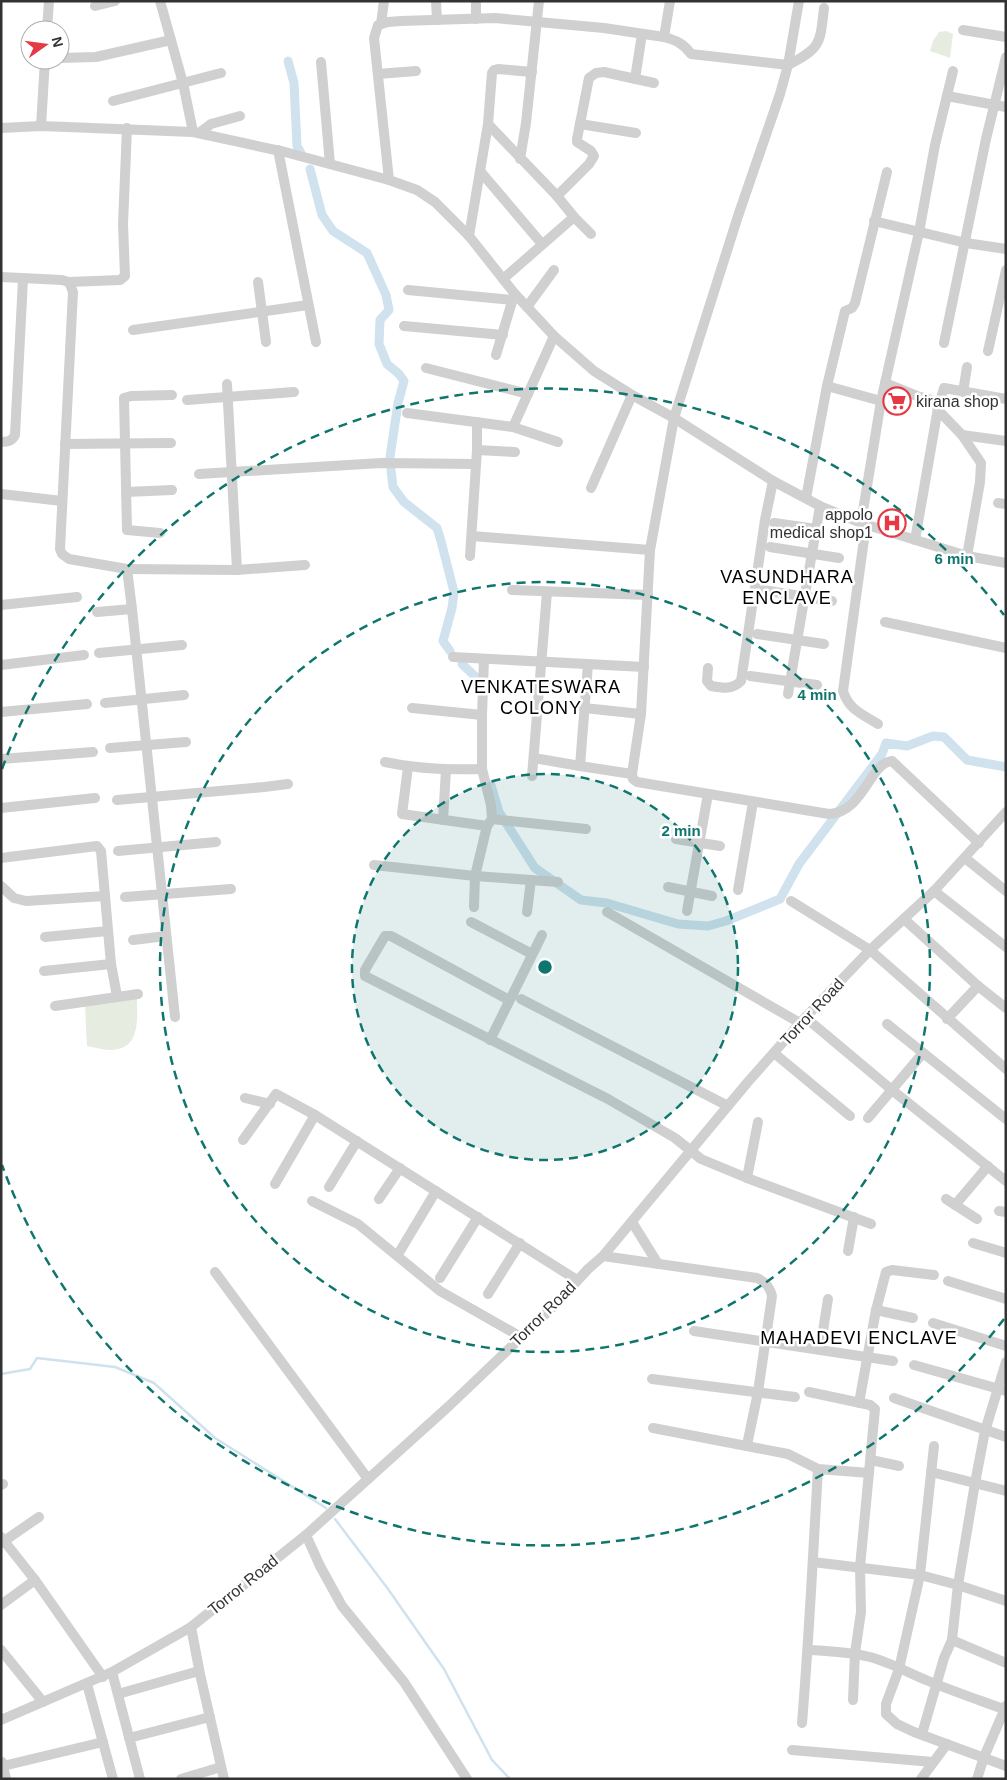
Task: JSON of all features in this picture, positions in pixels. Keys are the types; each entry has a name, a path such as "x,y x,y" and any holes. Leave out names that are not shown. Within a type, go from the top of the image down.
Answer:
{"street":[{"path":"48,20 49,1"},
{"path":"94,6 115,1"},
{"path":"160,1 196,132"},
{"path":"384,1 380,24 374,38 388,180"},
{"path":"436,1 437,20"},
{"path":"476,1 476,19"},
{"path":"520,158 526,123 539,1"},
{"path":"664,37 670,1"},
{"path":"799,1 788,65 674,418 650,550 641,714 632,774 637,782 828,814 838,814 852,804 883,764 892,761 979,843"},
{"path":"380,24 388,22 496,18 537,21 664,37 676,40 686,46 691,54 788,65 802,58 818,44 824,8"},
{"path":"963,30 1006,37"},
{"path":"635,79 642,34"},
{"path":"70,58 96,57 170,40"},
{"path":"944,343 986,139 1006,57"},
{"path":"322,62 330,164"},
{"path":"41,126 44,70"},
{"path":"378,74 416,70"},
{"path":"469,236 488,124 492,72 494,70 532,72"},
{"path":"878,724 853,710 843,691 863,524 881,401 919,232 935,145 952,71"},
{"path":"557,196 589,164 594,156 591,151 577,142 589,78 596,73 604,72 654,83"},
{"path":"114,101 221,73"},
{"path":"947,96 1006,107"},
{"path":"196,132 211,124 240,116"},
{"path":"488,124 591,234"},
{"path":"580,124 636,133"},
{"path":"1,128 41,126 196,132 278,150 388,180 417,190 435,202 469,236 503,279 513,297 528,307 554,336 594,371 674,418 773,481 820,506 863,524 967,556 1006,563"},
{"path":"1,277 56,279 69,282 115,281 123,279 125,276 123,224 126,128"},
{"path":"278,150 316,342"},
{"path":"480,172 542,244"},
{"path":"806,498 827,386 845,311 852,308 855,304 887,172"},
{"path":"503,279 574,217"},
{"path":"874,221 966,243 1006,249"},
{"path":"528,307 554,270"},
{"path":"988,351 1006,270"},
{"path":"1,442 12,440 15,435 23,279"},
{"path":"69,282 73,292 62,501 60,549 62,554 69,559 127,570 237,570 305,565"},
{"path":"258,282 266,342"},
{"path":"408,290 513,297"},
{"path":"496,355 513,297"},
{"path":"133,330 308,305"},
{"path":"404,326 503,335"},
{"path":"513,427 554,336"},
{"path":"963,392 967,367"},
{"path":"426,368 528,394"},
{"path":"885,383 932,400 962,435 982,463 967,556"},
{"path":"227,384 237,570"},
{"path":"827,386 881,401"},
{"path":"916,540 938,409 944,388 1006,399"},
{"path":"187,400 294,392"},
{"path":"160,533 127,530 124,398 131,396 172,395"},
{"path":"591,488 632,395"},
{"path":"407,413 513,427 558,442"},
{"path":"470,556 477,422"},
{"path":"962,435 1006,441"},
{"path":"65,444 171,444"},
{"path":"477,450 515,452"},
{"path":"199,474 381,464 476,464"},
{"path":"708,668 707,681 711,686 735,687 741,681 764,520 773,481"},
{"path":"126,492 172,490"},
{"path":"1,494 62,501"},
{"path":"788,694 820,506"},
{"path":"774,523 816,529"},
{"path":"472,536 650,550"},
{"path":"770,547 839,558"},
{"path":"127,570 176,1017"},
{"path":"512,590 648,595"},
{"path":"763,590 832,601"},
{"path":"532,776 547,592"},
{"path":"1,605 77,597"},
{"path":"97,612 132,609"},
{"path":"885,622 1006,648"},
{"path":"757,634 824,644"},
{"path":"99,653 182,645"},
{"path":"1,665 84,656"},
{"path":"452,657 644,667"},
{"path":"474,907 475,876 489,822 491,805 482,769 484,659"},
{"path":"580,766 588,664"},
{"path":"750,676 817,685"},
{"path":"105,703 184,695"},
{"path":"1,712 87,704"},
{"path":"412,708 482,715"},
{"path":"584,708 641,714"},
{"path":"110,748 186,742"},
{"path":"1,759 94,752"},
{"path":"534,758 632,774"},
{"path":"385,762 408,767 446,770 482,769"},
{"path":"408,767 402,814 443,820 586,829"},
{"path":"443,820 446,770"},
{"path":"117,800 288,784"},
{"path":"688,912 708,794"},
{"path":"1,808 95,798"},
{"path":"738,890 753,802"},
{"name":"Torror Road","path":"1,1720 108,1675 191,1627 306,1535 449,1406 603,1256 728,1106 803,1021 870,950 934,891 1006,812"},
{"path":"993,827 1006,822"},
{"path":"676,838 720,846"},
{"path":"118,851 216,842"},
{"path":"1,858 97,846 101,851 108,931 117,996"},
{"path":"965,858 1006,891"},
{"path":"374,865 475,876 558,882"},
{"path":"527,912 531,880"},
{"path":"1,886 14,898 26,901 105,896"},
{"path":"668,887 712,896"},
{"path":"125,897 231,889"},
{"path":"934,891 1006,947"},
{"path":"791,901 870,950 1006,1069"},
{"path":"607,912 803,1021 1006,1181"},
{"path":"904,919 978,986 1006,1008"},
{"path":"471,922 532,954"},
{"path":"45,937 108,931"},
{"path":"133,940 166,936"},
{"path":"509,1000 391,936 385,936 366,965 365,976 608,1099 675,1138 701,1158 747,1178 871,1224"},
{"path":"490,1040 542,936"},
{"path":"44,971 112,964"},
{"path":"947,1019 978,986"},
{"path":"55,1006 138,994"},
{"path":"521,1000 728,1106"},
{"path":"887,1024 1006,1119"},
{"path":"774,1053 850,1116"},
{"path":"868,1118 923,1053"},
{"path":"243,1140 276,1094 315,1114 578,1280"},
{"path":"245,1098 270,1104"},
{"path":"275,1184 315,1114"},
{"path":"747,1178 758,1122"},
{"path":"329,1187 357,1141"},
{"path":"977,1218 951,1202 988,1166"},
{"path":"379,1200 400,1168"},
{"path":"400,1251 436,1190"},
{"path":"312,1201 358,1224 440,1291 521,1337"},
{"path":"440,1278 478,1216"},
{"path":"848,1251 854,1217"},
{"path":"632,1222 658,1264"},
{"path":"973,1242 1006,1253"},
{"path":"488,1294 520,1243"},
{"path":"603,1256 761,1280 770,1290 772,1296 758,1392 747,1445"},
{"path":"860,1403 867,1356 884,1275 889,1270 934,1275"},
{"path":"214,1272 368,1479"},
{"path":"948,1281 1006,1299"},
{"path":"820,1350 828,1299"},
{"path":"876,1310 913,1318"},
{"path":"933,1323 1006,1346"},
{"path":"694,1331 893,1361"},
{"path":"922,1734 936,1684 952,1640 958,1584 985,1431 1002,1389 1006,1362"},
{"path":"914,1365 1002,1389"},
{"path":"652,1379 794,1397"},
{"path":"809,1392 870,1405 875,1409 860,1567 861,1612 855,1653 853,1700"},
{"path":"894,1398 1006,1437"},
{"path":"653,1428 788,1454 818,1469 869,1473"},
{"path":"934,1446 920,1574 899,1669 886,1704 886,1714 897,1724 930,1739 1006,1766"},
{"path":"871,1460 899,1466"},
{"path":"802,1723 818,1469"},
{"path":"931,1472 1006,1491"},
{"path":"39,1517 2,1540 108,1675 118,1694 140,1779"},
{"path":"306,1535 337,1598 404,1682 467,1779"},
{"path":"813,1562 920,1574 958,1584 1006,1601"},
{"path":"1,1604 35,1580"},
{"path":"191,1627 199,1671 224,1779"},
{"path":"952,1640 1006,1664"},
{"path":"1,1650 43,1702"},
{"path":"808,1650 855,1653 888,1662 899,1669 936,1684 1005,1708 984,1757 977,1779"},
{"path":"118,1694 199,1671"},
{"path":"87,1684 113,1779"},
{"path":"129,1738 210,1717"},
{"path":"3,1772 103,1742"},
{"path":"921,1779 947,1744"},
{"path":"792,1750 933,1762"},
{"path":"181,1779 221,1767"}],"shaded area":[{"path":"946,31 953,34 950,58 930,51 933,41 939,32"},
{"path":"137,998 137,1024 132,1039 127,1045 120,1049 110,1050 87,1046 85,1006"}],"waterway":[{"path":"288,61 294,83 297,146 301,153"},
{"path":"310,169 322,215 333,231 367,253 386,295 389,310 380,320 379,344 387,364 404,381 398,403 390,457"},
{"path":"391,470 393,487 404,502 437,528 454,592 452,608 443,641 450,651"},
{"path":"462,664 480,681 482,690"},
{"path":"491,785 499,812 535,868 581,900 607,903 678,924 708,926 726,921 780,899 799,864 882,754 886,743 907,746 933,736 944,737 967,760 1006,767"},
{"path":"1,1374 30,1369 37,1358 115,1367 154,1383 215,1438 326,1508"},
{"path":"335,1519 388,1589 444,1669 492,1760 510,1779"}],"place":[{"name":"kirana shop","path":"897,401"},
{"name":"appolo medical shop1","path":"892,523"}],"district":[{"name":"VASUNDHARA ENCLAVE","path":"787,587"},
{"name":"VENKATESWARA COLONY","path":"541,698"},
{"name":"MAHADEVI ENCLAVE","path":"859,1338"}]}
